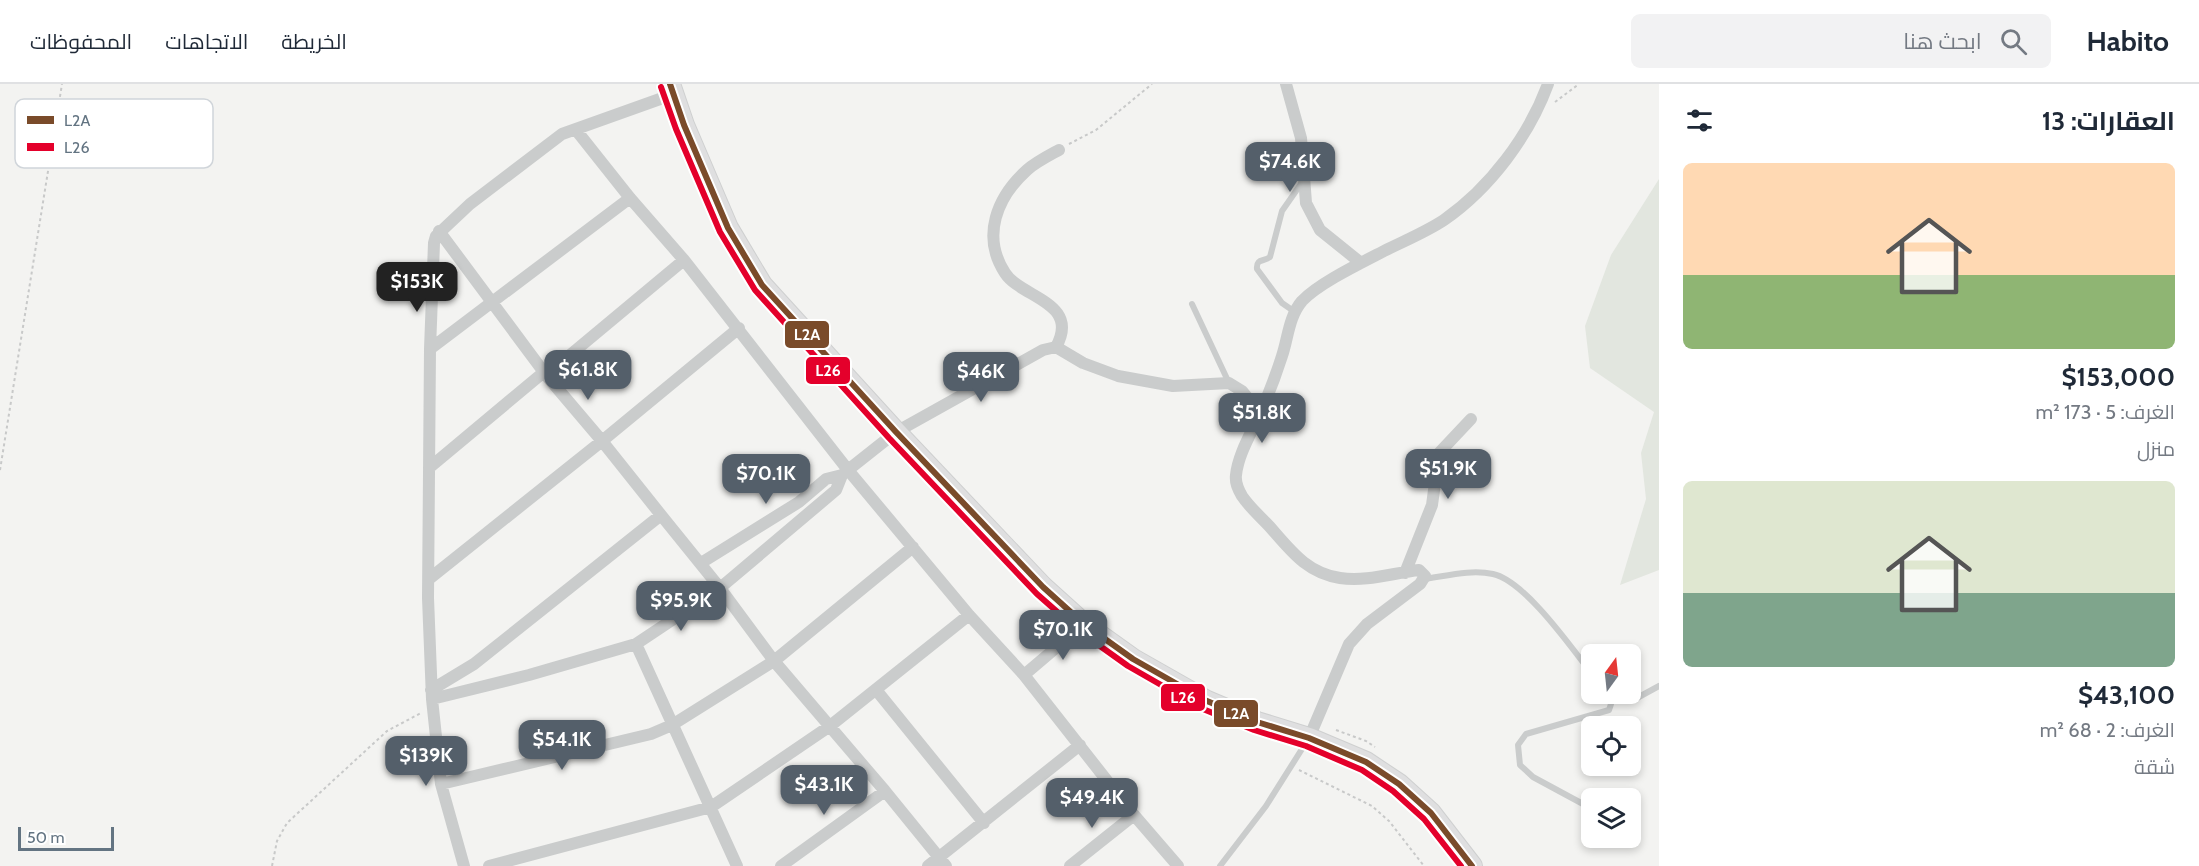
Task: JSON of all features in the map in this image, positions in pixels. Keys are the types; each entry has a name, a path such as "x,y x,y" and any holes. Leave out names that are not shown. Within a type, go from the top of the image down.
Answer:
{"highway":[{"path":"672,89 684,125 728,228 762,285 896,432 1034,578 1084,624 1133,659 1207,701 1257,722 1309,738 1366,762 1398,784 1431,813 1472,866"}],"street":[{"path":"1286,84 1301,138 1305,203 1320,230 1361,263"},
{"path":"1309,738 1349,644 1367,624 1420,584 1424,579 1423,572 1419,570 1342,578 1322,574 1307,567 1290,552 1251,508 1237,487 1236,475 1240,457 1277,370 1295,312 1302,301 1361,263 1441,222 1472,197 1515,145 1533,117 1548,84"},
{"path":"465,866 441,784 431,699 429,468 434,243 439,231 562,134 672,89"},
{"path":"576,130 739,328 845,473 913,547 969,615 1024,675 1134,815 1178,866"},
{"path":"1056,347 1061,339 1059,317 1044,300 1017,284 1006,274 993,240 1001,201 1011,186 1029,168 1059,150"},
{"path":"430,349 630,198"},
{"path":"439,231 545,374 701,563 774,661 942,862"},
{"path":"429,468 684,260"},
{"path":"429,579 739,328"},
{"path":"701,563 799,502 826,480 845,473 896,432 1043,350 1056,347 1083,363 1118,376 1173,386 1229,383 1242,391 1260,413"},
{"path":"1406,573 1432,505 1439,453 1471,419"},
{"path":"431,699 529,675 636,644 720,588 836,490 845,473"},
{"path":"431,699 661,515"},
{"path":"441,784 651,734 672,725 774,661 913,547"},
{"path":"489,866 711,807 830,726 877,691 969,615"},
{"path":"1024,675 1084,624"},
{"path":"636,644 737,866"},
{"path":"877,691 984,823"},
{"path":"928,866 942,862 984,823 1080,745"},
{"path":"781,866 885,791"},
{"path":"1070,866 1134,815"}],"lane":[{"path":"1295,312 1278,297 1257,269 1257,265 1259,261 1270,257 1282,211 1304,180"},
{"path":"1192,304 1229,383"},
{"path":"1424,579 1483,573 1506,578 1550,621 1581,660"},
{"path":"1641,696 1659,686"},
{"path":"1581,803 1533,777 1520,765 1518,745 1526,734 1607,711 1611,704"},
{"path":"1220,866 1266,806 1309,738"}],"path":[{"path":"60,99 62,84"},
{"path":"1059,150 1096,130 1152,84"},
{"path":"1554,102 1579,84"},
{"path":"0,470 49,168"},
{"path":"272,866 277,841 287,824 387,731 412,717 431,699"},
{"path":"1291,766 1372,806 1389,821 1424,866"}],"shaded area":[{"path":"1659,179 1659,570 1620,585 1646,499 1641,453 1654,412 1590,368 1585,326 1611,255"}],"transit line":[{"name":"L2A","path":"670,84 684,125 728,228 762,285 896,432 1043,587 1084,624 1133,659 1207,701 1257,722 1309,738 1366,762 1399,784 1431,813 1472,866"},
{"name":"L26","path":"661,87 676,129 720,232 755,290 889,438 1037,594 1079,631 1128,666 1203,709 1254,730 1306,746 1362,770 1393,791 1424,819 1461,866"}]}
